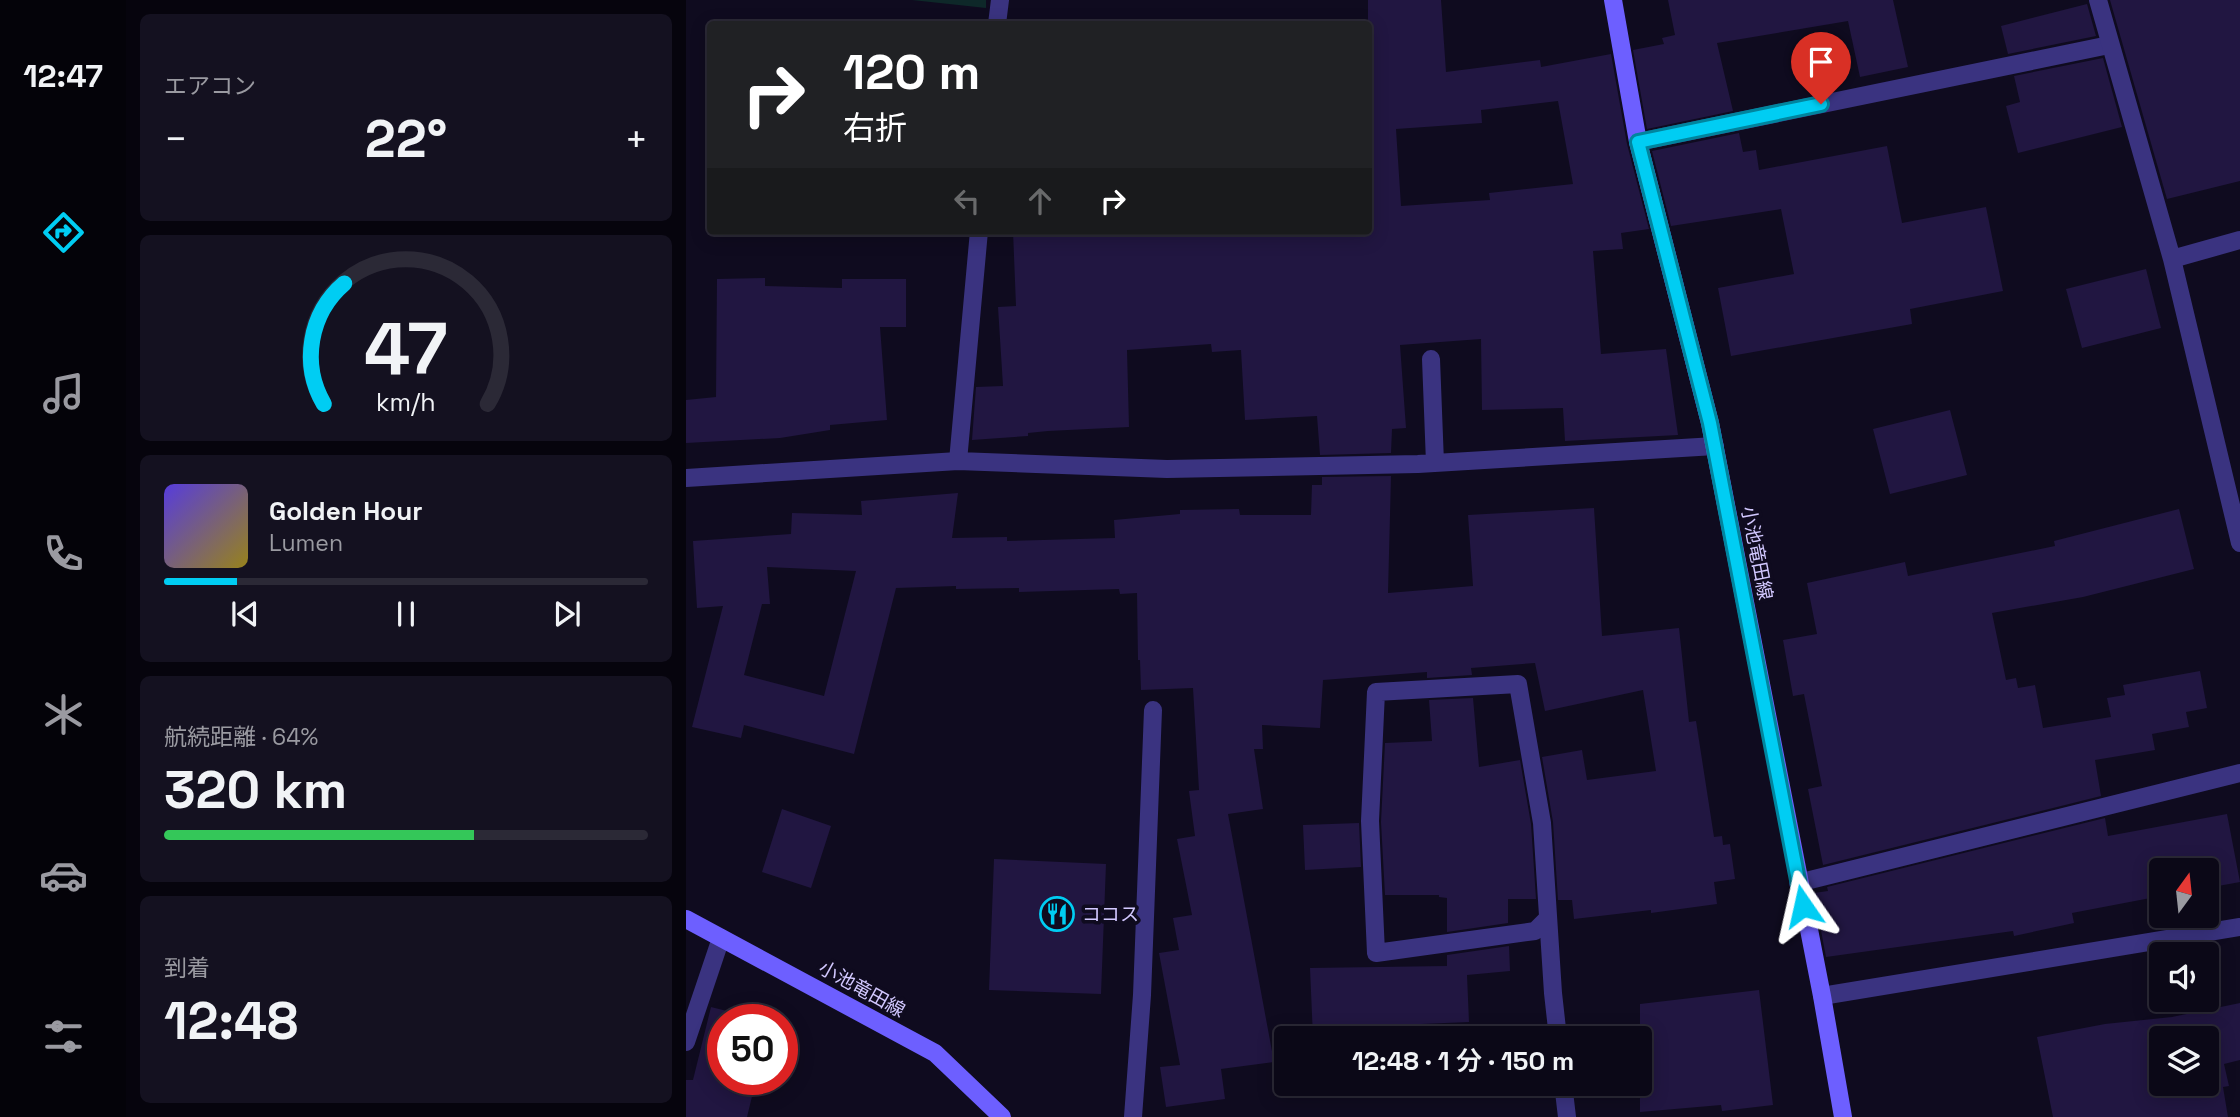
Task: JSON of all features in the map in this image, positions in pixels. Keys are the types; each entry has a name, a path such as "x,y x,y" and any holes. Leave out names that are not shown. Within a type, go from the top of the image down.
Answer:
{"main road":[{"name":"小池竜田線","path":"1613,0 1638,142 1715,446 1843,1117"},
{"name":"小池竜田線","path":"686,919 935,1053 1002,1117"}],"street":[{"path":"997,21 1000,0"},
{"path":"2098,0 2172,259 2240,543"},
{"path":"1638,142 2109,45"},
{"path":"958,461 979,235"},
{"path":"2172,259 2240,240"},
{"path":"1431,359 1435,463"},
{"path":"686,478 958,461 1167,469 1435,463 1715,446"},
{"path":"1548,918 1535,931 1376,953 1370,821 1376,692 1518,684 1542,823 1557,1026"},
{"path":"1133,1117 1142,995 1153,710"},
{"path":"1798,883 2240,773"},
{"path":"1822,996 2240,927"},
{"path":"686,1042 721,938"},
{"path":"1565,1096 1567,1117"}],"green space":[{"path":"912,0 986,0 986,8"}],"building":[{"path":"1368,0 1441,0 1446,72 1540,60 1541,67 1611,54 1627,144 1649,229 1621,233 1623,249 1593,251 1601,354 1666,349 1678,435 1565,441 1563,408 1482,410 1481,339 1400,345 1406,428 1392,429 1391,453 1320,455 1317,416 1245,420 1241,350 1212,352 1211,344 1127,350 1129,427 1048,431 1028,433 1028,436 972,440 976,387 1003,386 998,307 1016,306 1013,235 1372,235 1372,21 1368,21","holes":["1558,101 1573,184 1489,193 1490,200 1401,206 1396,129 1482,123 1481,110"]},
{"path":"1668,0 1893,0 1908,67 1860,77 1848,21 1717,43 1733,111 1647,129 1633,50 1664,44 1662,38 1675,35"},
{"path":"2110,0 2240,0 2240,181 2167,199"},
{"path":"2087,4 2096,36 2008,54 2001,26"},
{"path":"2103,58 2122,127 2018,153 2006,106 2020,102 2014,76"},
{"path":"1739,133 1743,152 1756,150 1759,170 1887,146 1902,223 1986,207 2003,291 1910,309 1912,324 1731,356 1718,288 1794,274 1781,209 1671,226 1652,151"},
{"path":"2146,269 2161,328 2082,348 2066,289"},
{"path":"765,278 765,286 842,288 842,279 906,279 906,327 880,327 887,420 830,425 830,430 780,438 686,443 686,400 716,397 717,279"},
{"path":"1950,410 1967,475 1890,494 1873,429"},
{"path":"1391,476 1388,593 1473,586 1468,515 1594,508 1602,636 1679,628 1689,722 1696,721 1714,837 1722,836 1723,845 1730,844 1735,879 1714,882 1717,904 1574,919 1572,900 1558,900 1553,822 1542,757 1582,750 1587,780 1656,771 1643,690 1545,711 1535,663 1471,668 1472,675 1427,678 1427,672 1323,680 1320,728 1262,725 1263,749 1254,749 1263,809 1228,814 1274,1062 1221,1069 1225,1099 1166,1107 1160,1067 1180,1065 1159,953 1179,950 1173,918 1192,915 1177,839 1195,836 1189,791 1199,790 1193,688 1141,690 1137,593 1120,594 1119,589 1019,592 1019,588 896,588 854,754 744,725 741,738 692,727 723,606 697,608 693,541 791,534 792,513 862,515 861,501 958,493 952,538 1007,537 1007,541 1115,538 1114,520 1180,514 1180,510 1239,509 1240,515 1311,515 1312,485 1322,485 1322,477","holes":["767,567 856,571 824,696 744,675 762,604 770,604"]},
{"path":"2179,509 2194,569 2083,597 1992,613 2006,680 2016,678 2018,688 2035,685 2043,728 2111,717 2107,698 2125,695 2123,685 2200,671 2207,708 2186,712 2189,727 2152,734 2155,750 2095,760 2101,796 1823,865 1808,789 1822,786 1804,694 1793,696 1783,640 1817,634 1807,583 1905,562 1908,576 2055,546 2054,541"},
{"path":"1473,698 1479,767 1520,760 1531,824 1536,899 1508,899 1508,923 1447,932 1447,898 1439,895 1385,895 1381,822 1385,743 1432,741 1429,700"},
{"path":"782,809 831,826 811,888 762,872"},
{"path":"2227,814 2240,882 2219,886 2219,858 2149,858 2149,898 2072,913 2074,923 2014,936 2013,931 1826,957 1814,893 1828,891 1827,887 2105,818 2108,836"},
{"path":"1359,823 1361,867 1305,870 1303,825"},
{"path":"994,859 1106,864 1101,994 989,990"},
{"path":"1509,946 1510,971 1467,975 1469,1022 1312,1026 1310,968 1447,966 1447,955"},
{"path":"1759,990 1773,1105 1722,1111 1721,1105 1640,1112 1640,1096 1652,1096 1652,1026 1640,1026 1640,1004"},
{"path":"2240,1003 2240,1060 2224,1064 2229,1086 2223,1087 2228,1117 2053,1117 2037,1037 2105,1024 2196,1012 2219,1012 2219,1007"},
{"path":"707,1023 707,1095 752,1095 747,1117 686,1117 686,1080 693,1080"}],"place":[{"name":"ココス","path":"1057,914"}],"route":[{"path":"1803,906 1710,423 1638,142 1821,104"}]}
